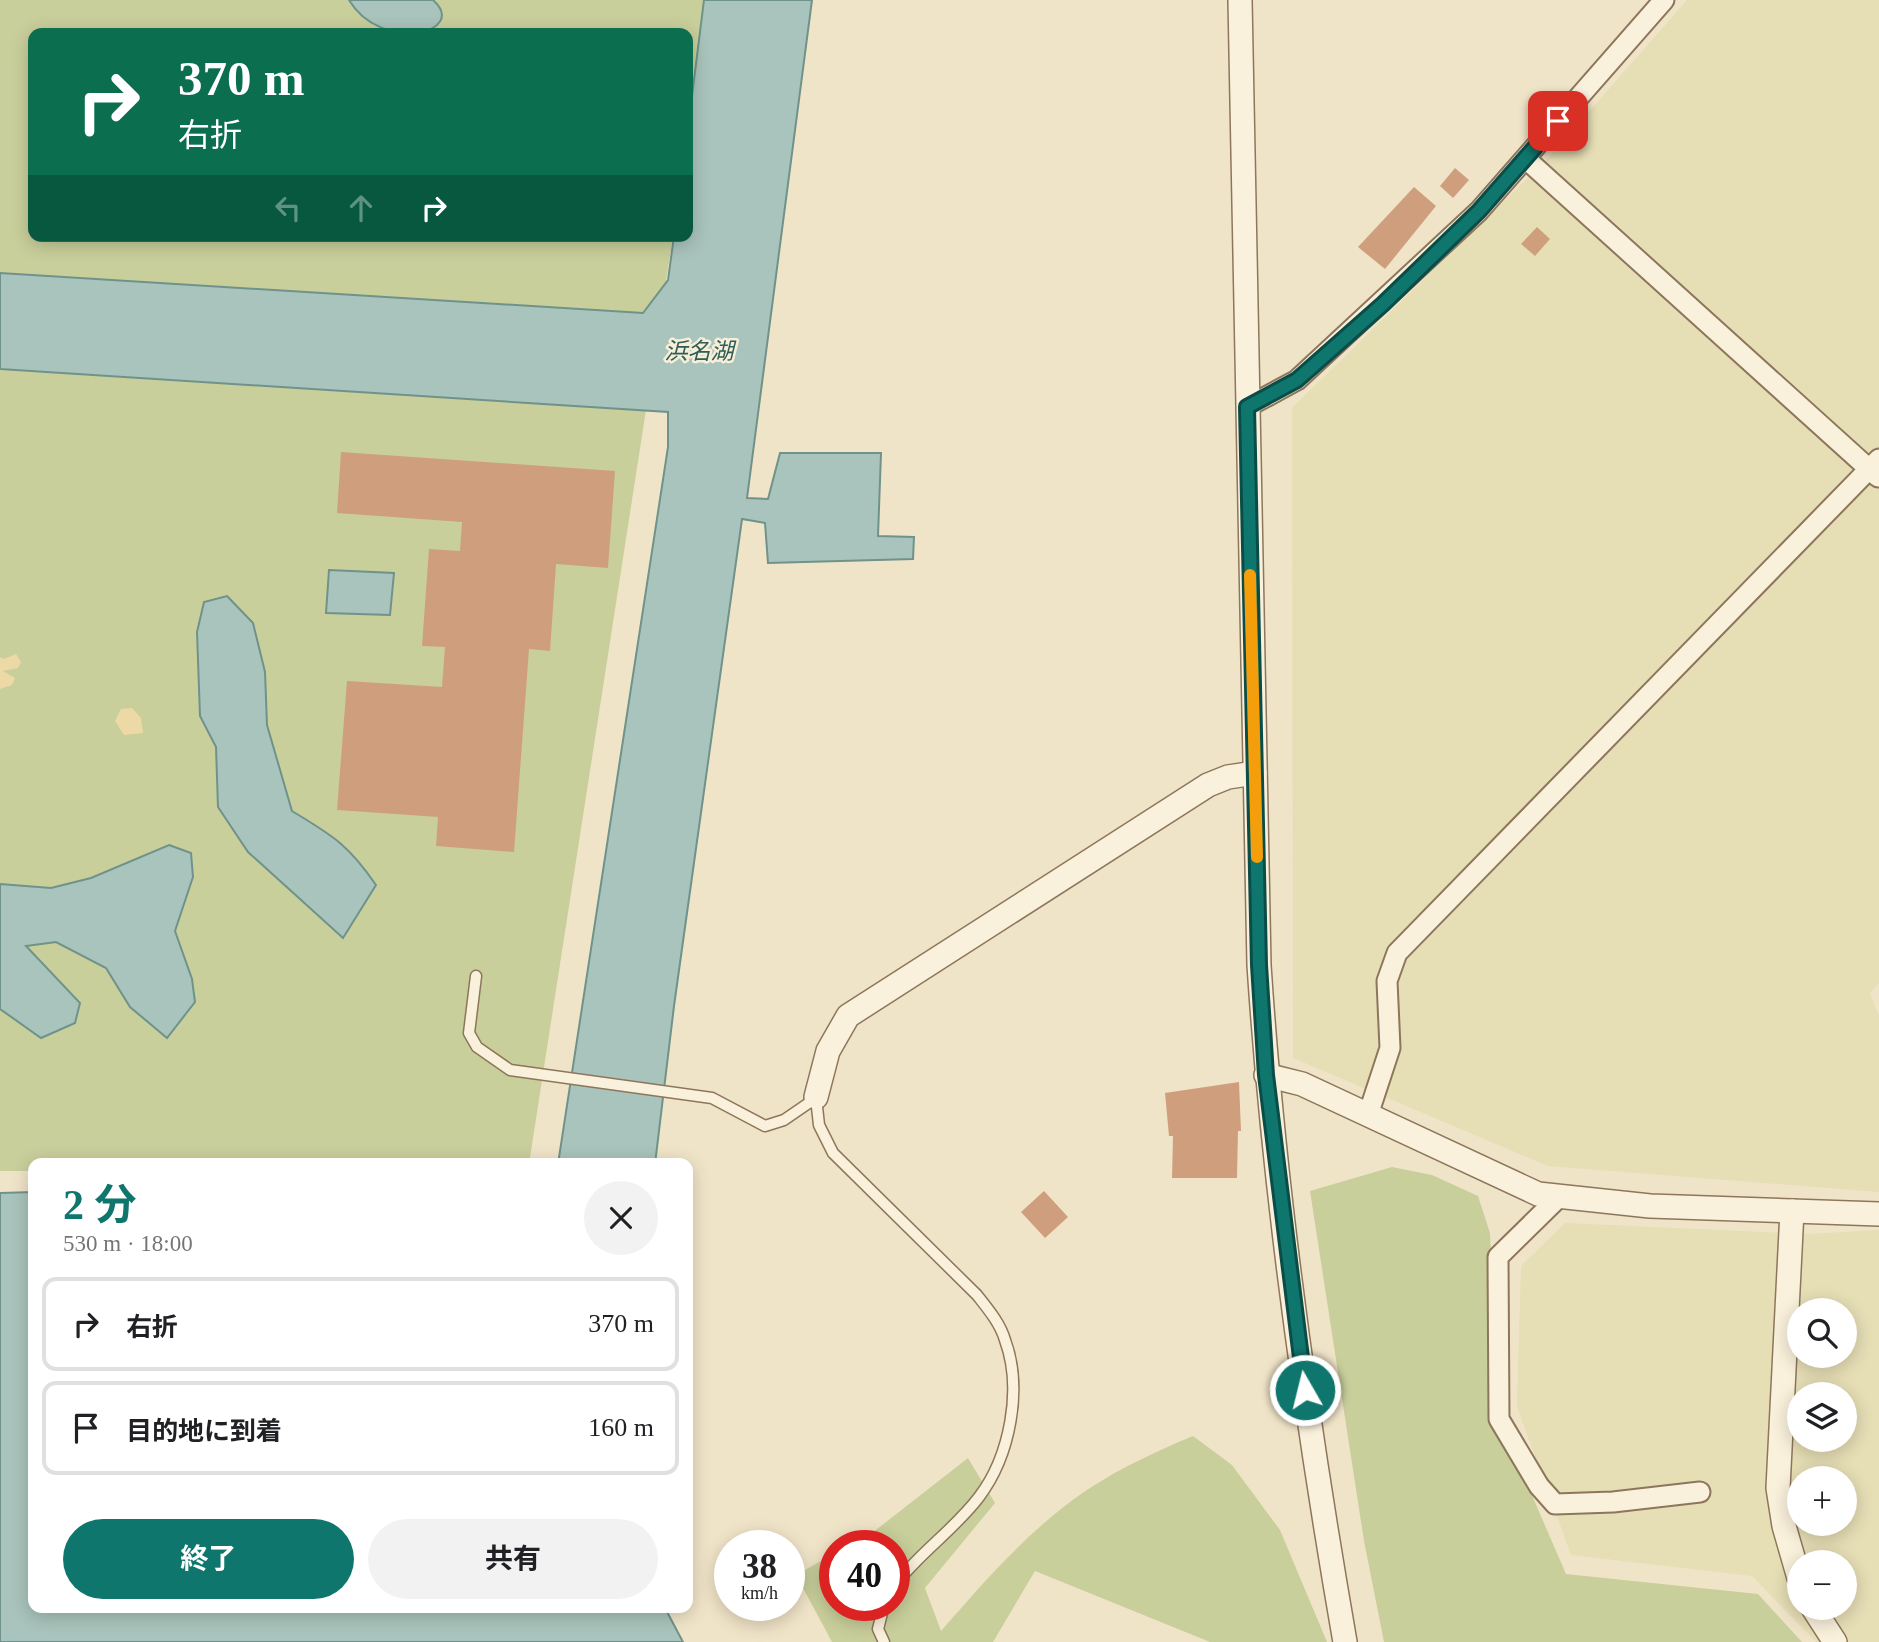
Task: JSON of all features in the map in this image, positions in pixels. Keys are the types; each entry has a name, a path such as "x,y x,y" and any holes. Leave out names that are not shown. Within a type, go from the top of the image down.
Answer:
{"street":[{"path":"1240,0 1259,965 1266,1075 1316,1468 1345,1642"},
{"path":"1247,407 1297,380 1374,312 1479,211 1664,0"},
{"path":"1368,1115 1390,1048 1387,981 1397,953 1876,469 1526,159"},
{"path":"816,1097 820,1073 828,1051 848,1016 1208,786 1228,777 1255,773"},
{"path":"1266,1075 1302,1084 1538,1194 1558,1199 1879,1214"},
{"path":"1558,1199 1498,1257 1499,1419 1539,1486 1555,1504 1613,1502 1700,1492"},
{"path":"1791,1550 1777,1488 1792,1211"},
{"path":"1821,1620 1835,1642"}],"lane":[{"path":"476,976 470,1033 477,1047 510,1070 712,1098 733,1106 747,1119 765,1126 784,1120 816,1097 819,1125 833,1153 977,1295 1005,1339 1014,1412 1002,1451 980,1496 910,1569"},
{"path":"880,1621 878,1629 884,1642"}],"shaded area":[{"path":"1687,0 1879,0 1879,983 1870,993 1879,1016 1879,1192 1548,1166 1293,1058 1292,408 1550,156"},
{"path":"1565,1223 1810,1234 1879,1230 1879,1642 1816,1642 1795,1620 1857,1620 1857,1550 1787,1550 1787,1612 1752,1576 1571,1555 1517,1407 1521,1266"}],"green space":[{"path":"0,0 707,0 693,101 693,28 28,28 28,242 672,242 530,1158 28,1158 28,1171 0,1171"},
{"path":"1392,1167 1432,1175 1478,1196 1490,1233 1499,1419 1566,1574 1758,1594 1802,1642 1384,1642 1364,1541 1310,1191"},
{"path":"1193,1436 1232,1465 1280,1530 1327,1642 1210,1642 1035,1571 993,1642 832,1642 821,1621 910,1621 910,1530 876,1530 968,1458 995,1503 925,1588 941,1631 986,1580 1052,1516 1099,1482"},
{"path":"819,1562 819,1618 805,1592 805,1570"}],"sand":[{"path":"16,654 21,662 18,668 3,671 15,678 12,685 0,689 0,657 4,659"},
{"path":"132,708 141,718 143,733 124,735 115,721 121,709"}],"water":[{"path":"349,0 433,0 441,12 440,22 432,28 385,28 363,17"},
{"name":"浜名湖","path":"704,0 812,0 747,498 768,499 780,453 881,453 878,536 914,537 913,559 768,563 765,523 742,519 674,1006 656,1158 559,1158 668,447 668,412 0,369 0,273 643,313 668,280 673,242 693,242 693,88"},
{"path":"329,570 394,573 390,615 326,613"},
{"path":"227,596 253,623 265,672 267,725 292,811 339,842 376,885 343,938 248,852 218,807 216,747 200,716 197,632 204,602"},
{"path":"169,845 191,853 193,877 175,931 192,979 195,1002 167,1038 130,1007 106,968 56,942 26,946 80,1003 75,1023 41,1038 0,1009 0,884 51,888 91,878"},
{"path":"28,1192 28,1613 668,1613 683,1642 0,1642 0,1193"}],"building":[{"path":"1455,168 1469,180 1453,198 1440,186"},
{"path":"1414,187 1436,206 1385,269 1358,247"},
{"path":"1537,227 1550,239 1535,256 1521,244"},
{"path":"341,452 615,471 608,568 556,564 550,651 529,649 514,852 436,846 438,817 337,810 347,681 442,687 445,647 422,646 429,549 460,551 462,522 337,513"},
{"path":"1239,1082 1241,1131 1238,1131 1237,1178 1172,1178 1173,1136 1169,1136 1165,1093"},
{"path":"1044,1191 1068,1217 1045,1238 1021,1212"}],"slow traffic":[{"path":"1250,575 1257,857"}],"route":[{"path":"1305,1390 1266,1075 1259,965 1247,407 1297,380 1383,304 1479,211 1558,121"}]}
